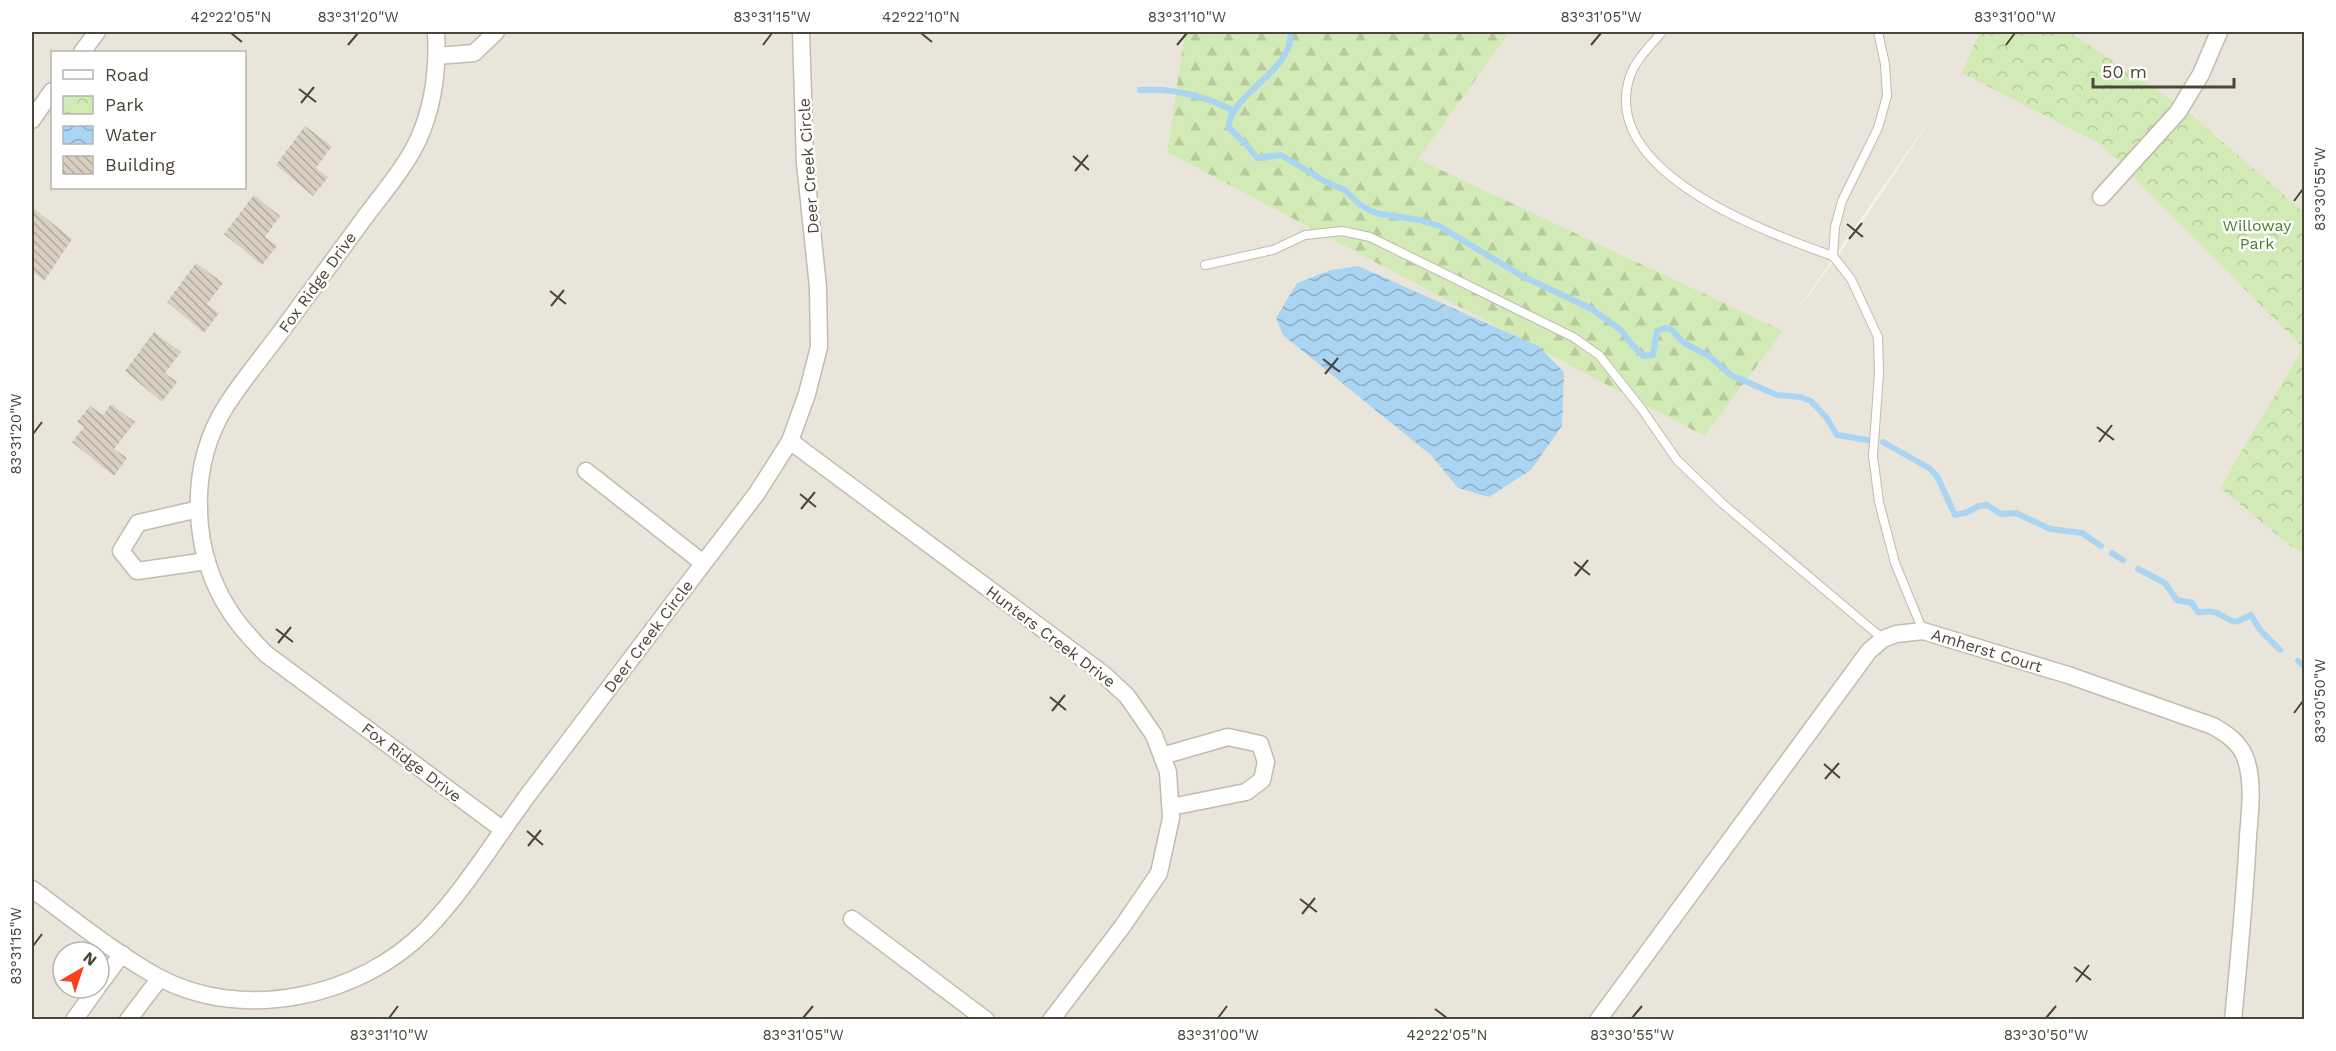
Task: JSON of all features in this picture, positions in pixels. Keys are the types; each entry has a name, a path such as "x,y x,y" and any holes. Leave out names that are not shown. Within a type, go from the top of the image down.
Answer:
{"street":[{"path":"82,51 97,32"},
{"name":"Fox Ridge Drive","path":"436,32 435,85 419,136 406,162 225,407 204,456 200,482 201,535 217,588 230,612 266,654 502,829"},
{"path":"437,56 474,54 496,32"},
{"name":"Deer Creek Circle","path":"32,889 122,954 160,978 199,992 250,1000 302,996 349,981 393,957 426,930 449,903 502,829 757,493 790,441 807,394 819,347 818,286 805,163 801,32"},
{"path":"2101,197 2178,112 2201,74 2219,32"},
{"path":"32,120 51,93"},
{"name":"Hunters Creek Drive","path":"790,441 1102,673 1127,696 1154,735 1168,772 1171,807 1171,818 1159,873 1122,927 1051,1020"},
{"path":"586,471 703,563"},
{"path":"199,509 138,523 121,551 137,571 207,561"},
{"name":"Amherst Court","path":"1883,639 1896,633 1923,631 2068,675 2213,726 2228,734 2237,743 2246,758 2249,777 2249,821 2245,905 2233,1020"},
{"path":"1598,1020 1706,875 1821,714 1869,651 1883,639"},
{"path":"1162,756 1228,737 1260,744 1266,762 1262,780 1246,792 1171,807"},
{"path":"852,919 986,1020"},
{"path":"111,969 122,954"},
{"path":"128,1020 160,978"},
{"path":"74,1020 89,1000"}],"lane":[{"path":"1662,32 1640,58 1630,75 1627,92 1629,122 1647,154 1678,182 1722,211 1775,236 1833,256 1851,279 1878,337 1879,373 1873,456 1879,502 1895,563 1923,631"},
{"path":"1833,256 1835,226 1842,201 1878,128 1887,96 1885,64 1878,32"},
{"path":"1205,265 1273,250 1305,236 1342,231 1370,237 1572,337 1599,355 1641,408 1677,460 1723,504 1883,639"}],"shaded area":[{"path":"32,32 1185,32 1167,152 1782,331 1417,159 1510,32 2304,32 2304,349 2220,488 2292,547 2304,553 2304,1019 32,1019","holes":["1938,108 1859,227 1800,307"]}],"green space":[{"path":"1185,32 1510,32 1418,159 1783,331 1704,436 1167,152"},
{"name":"Willoway Park","path":"1980,32 2069,32 2181,106 2304,212 2304,553 2292,547 2220,488 2303,348 2102,145 1962,73"}],"water":[{"path":"1358,266 1538,346 1564,372 1562,426 1531,470 1489,497 1458,488 1432,456 1283,335 1276,318 1297,283 1331,270"}],"building":[{"path":"305,126 332,146 316,168 328,177 313,196 276,165"},
{"path":"254,195 280,216 265,237 277,246 262,265 224,234"},
{"path":"32,207 72,239 44,281 32,271"},
{"path":"196,263 223,283 207,304 219,313 204,333 167,302"},
{"path":"154,332 181,352 165,373 177,382 162,402 125,371"},
{"path":"111,404 135,422 114,449 127,458 114,476 72,442 84,427 77,422 90,406 103,415"}],"waterway":[{"path":"1290,32 1289,45 1283,58 1238,105 1231,116 1229,128 1257,158 1281,155 1326,182 1345,190 1359,204 1371,211 1439,226 1522,276 1590,308 1621,330 1643,356 1653,355 1657,331 1665,328 1671,329 1684,343 1709,356 1731,375 1777,395 1800,397 1811,401 1826,417 1837,435 1867,440"},
{"path":"1140,90 1165,90 1188,94 1234,111"},
{"path":"1883,442 1929,468 1937,476 1955,515 1987,505 2001,514 2016,513 2050,529 2082,533 2101,546"},
{"path":"2112,553 2123,560"},
{"path":"2138,569 2165,583 2177,600 2192,603 2198,612 2215,612 2233,622 2251,615 2260,630 2280,650"},
{"path":"2298,661 2304,666"}]}
